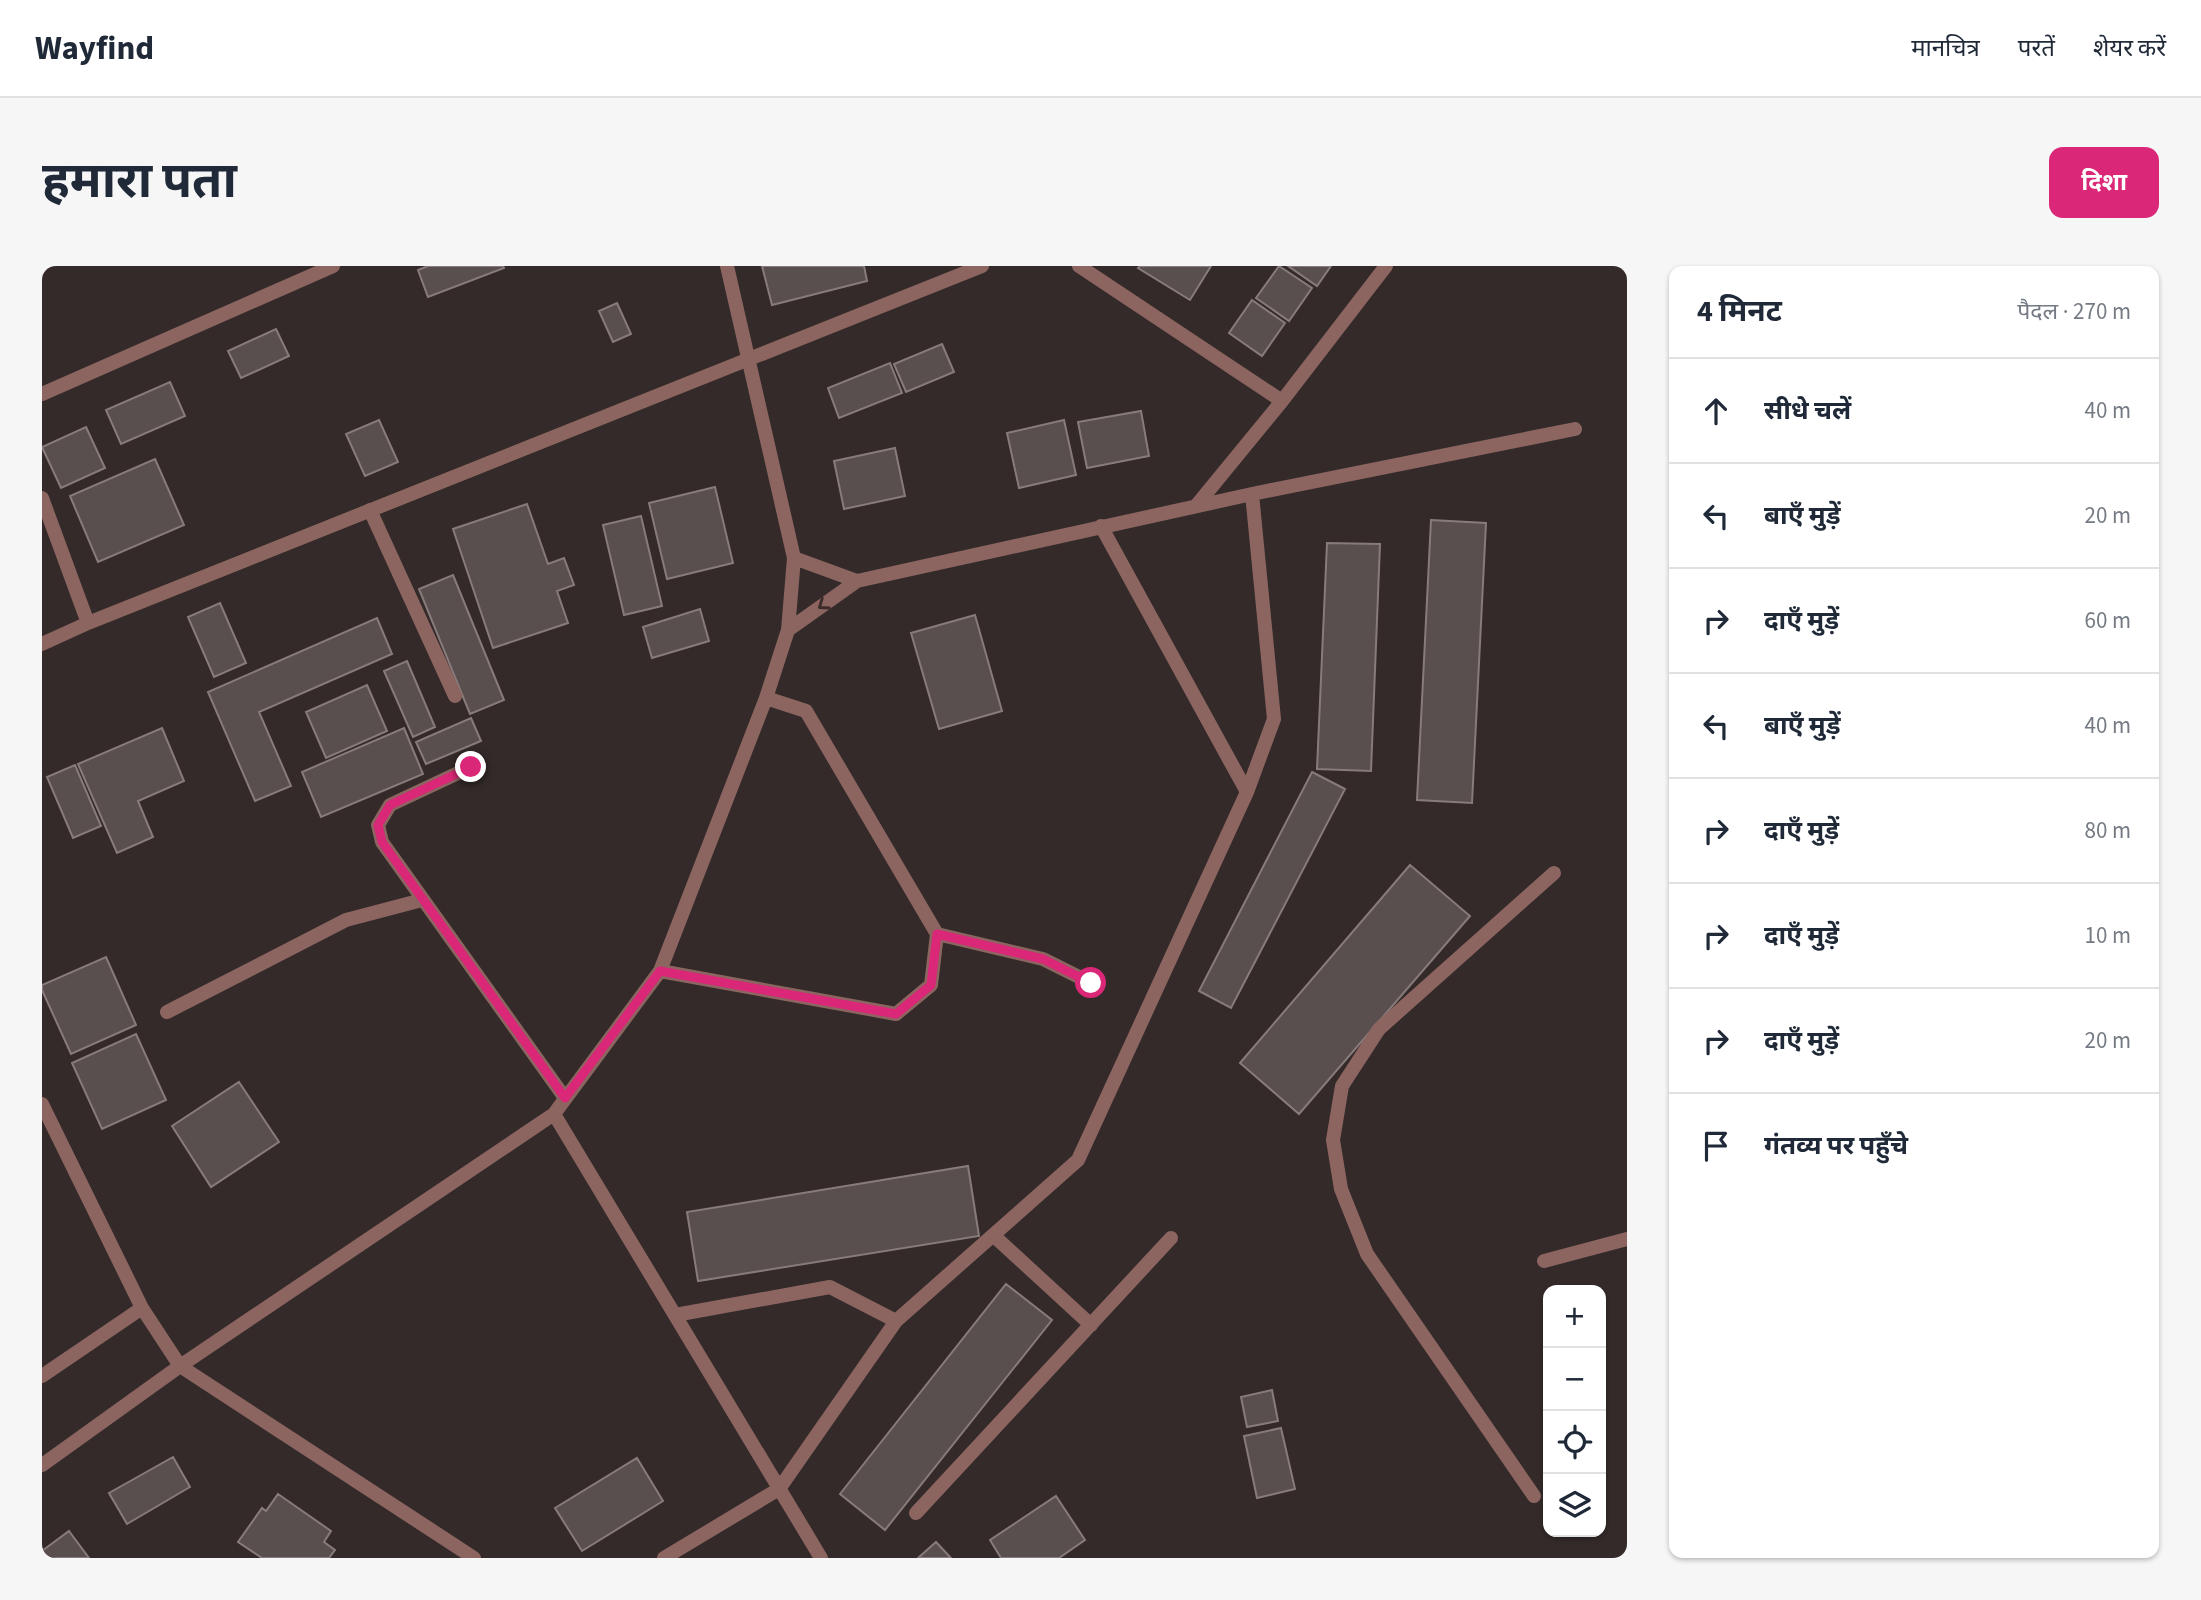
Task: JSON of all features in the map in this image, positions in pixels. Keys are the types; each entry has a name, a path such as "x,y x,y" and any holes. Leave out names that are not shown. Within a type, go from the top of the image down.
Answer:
{"street":[{"path":"42,394 314,270 333,266"},
{"path":"42,1465 180,1366 554,1114 660,971 766,698 788,630 794,558 727,266"},
{"path":"42,644 88,623 982,266"},
{"path":"1079,266 1282,401"},
{"path":"1196,506 1282,401 1386,266"},
{"path":"788,630 857,580 1252,494 1575,429"},
{"path":"664,1558 779,1489 896,1321 1078,1160 1247,793 1274,719 1252,494"},
{"path":"42,498 88,623"},
{"path":"370,510 455,696"},
{"path":"1101,526 1247,793"},
{"path":"794,558 857,580"},
{"path":"660,971 896,1014 931,985 937,934 806,711 766,698"},
{"path":"471,767 390,805 378,825 382,842 565,1098"},
{"path":"1534,1496 1367,1254 1341,1189 1334,1140 1342,1086 1379,1029 1554,873"},
{"path":"167,1012 346,920 422,900"},
{"path":"937,934 1043,959 1091,983"},
{"path":"42,1104 142,1308 180,1366 474,1558"},
{"path":"554,1114 821,1558"},
{"path":"993,1236 1091,1325"},
{"path":"916,1513 1171,1238"},
{"path":"1544,1261 1627,1239"},
{"path":"675,1315 830,1287 896,1321"},
{"path":"42,1376 142,1308"}],"building":[{"path":"428,266 504,268 428,297 418,270"},
{"path":"762,266 864,266 867,281 772,305"},
{"path":"1211,266 1190,300 1138,268"},
{"path":"1279,266 1312,288 1289,321 1256,298"},
{"path":"1288,266 1331,266 1317,286"},
{"path":"1252,300 1285,323 1262,356 1229,333"},
{"path":"617,303 631,334 613,342 599,311"},
{"path":"276,329 289,356 241,378 228,351"},
{"path":"942,344 954,372 906,392 894,364"},
{"path":"890,363 902,393 839,418 828,388"},
{"path":"170,382 185,416 121,444 106,410"},
{"path":"1141,411 1149,456 1087,468 1078,422"},
{"path":"379,420 398,462 365,476 346,434"},
{"path":"1064,420 1076,475 1019,488 1007,433"},
{"path":"86,427 105,468 61,488 42,447"},
{"path":"895,448 905,496 844,509 834,461"},
{"path":"155,459 184,525 98,562 70,496"},
{"path":"715,487 733,563 667,579 649,503"},
{"path":"527,504 548,564 564,558 574,585 557,591 568,623 493,648 453,529"},
{"path":"641,516 662,606 624,615 603,525"},
{"path":"1431,520 1486,523 1472,803 1417,800"},
{"path":"1327,543 1380,544 1371,771 1317,769"},
{"path":"453,575 504,700 470,714 419,589"},
{"path":"220,603 246,663 214,677 188,617"},
{"path":"700,609 709,641 652,658 643,627"},
{"path":"975,615 1002,711 939,729 911,633"},
{"path":"377,618 392,654 259,712 291,786 255,801 208,692"},
{"path":"407,661 435,727 413,737 384,671"},
{"path":"367,685 387,731 326,758 306,712"},
{"path":"471,718 481,741 426,764 416,742"},
{"path":"162,728 184,781 138,801 153,837 117,853 78,764"},
{"path":"404,728 423,774 321,817 302,772"},
{"path":"75,765 101,826 73,838 47,777"},
{"path":"1312,772 1345,789 1231,1008 1199,991"},
{"path":"1410,865 1470,916 1299,1114 1240,1063"},
{"path":"106,957 136,1025 71,1054 42,985"},
{"path":"136,1034 166,1100 102,1129 72,1063"},
{"path":"239,1082 279,1142 211,1187 172,1126"},
{"path":"968,1166 979,1236 698,1281 687,1212"},
{"path":"1006,1284 1052,1320 885,1530 840,1494"},
{"path":"1272,1390 1278,1421 1247,1427 1241,1397"},
{"path":"1281,1428 1295,1489 1257,1498 1244,1436"},
{"path":"173,1457 190,1487 127,1524 109,1493"},
{"path":"637,1458 663,1501 582,1551 555,1508"},
{"path":"278,1494 331,1531 324,1542 335,1550 329,1558 262,1558 238,1542 262,1508 266,1511"},
{"path":"1056,1496 1085,1540 1059,1558 1001,1558 990,1540"},
{"path":"69,1531 89,1558 42,1558 42,1551"},
{"path":"936,1542 951,1558 918,1558"}],"route":[{"path":"471,767 390,805 378,825 382,842 565,1098 660,971 896,1014 931,985 937,934 1043,959 1091,983"}]}
